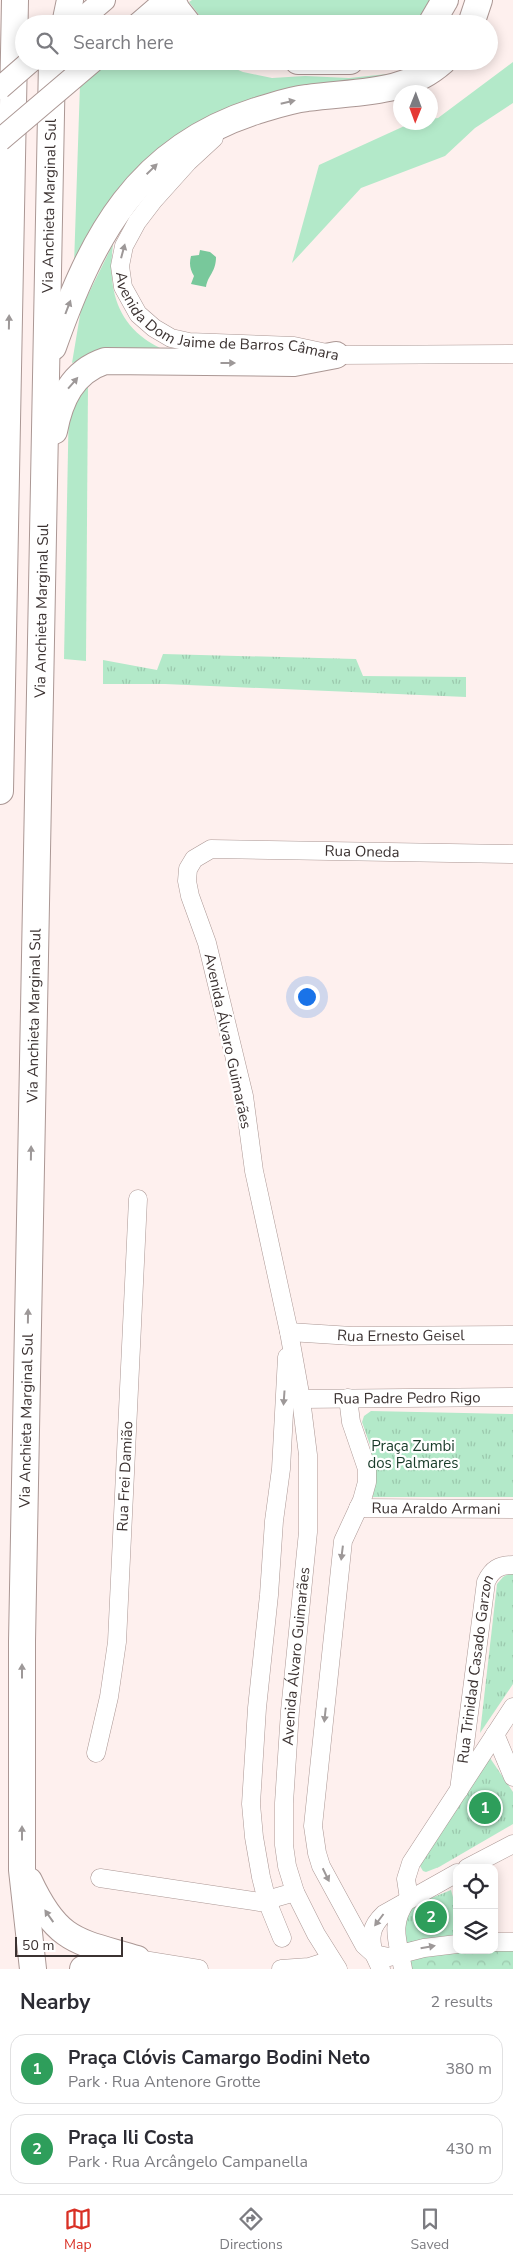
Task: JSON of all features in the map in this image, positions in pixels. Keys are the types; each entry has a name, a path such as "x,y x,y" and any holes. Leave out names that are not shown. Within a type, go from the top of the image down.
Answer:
{"highway":[{"path":"0,791 15,0"},
{"path":"53,0 53,15"},
{"path":"67,15 70,0"},
{"path":"172,0 181,15"},
{"path":"437,15 446,0"},
{"path":"474,15 478,0"},
{"name":"Via Anchieta Marginal Sul","path":"33,1969 22,1866 22,1641 52,70"},
{"path":"51,91 56,70"},
{"path":"45,369 82,272 100,238 129,195 146,175 177,148 191,139 242,115 306,98 385,90 416,79 430,70"},
{"path":"44,496 57,412 62,398 80,375 99,363 126,360 294,363 336,355"},
{"path":"22,1866 44,1910 60,1930 74,1939 137,1959"},
{"path":"83,1969 111,1959 137,1959"}],"main road":[{"path":"86,15 104,0"},
{"path":"148,15 166,0"},
{"path":"0,88 21,70"},
{"path":"0,140 82,70"}],"street":[{"name":"Avenida Dom Jaime de Barros Câmara","path":"242,115 188,162 136,222 129,234 122,255 121,276 125,293 138,314 154,328 171,338 198,344 294,346 336,355 513,354"},
{"name":"Rua Oneda","path":"211,849 513,854"},
{"name":"Avenida Álvaro Guimarães","path":"211,849 194,860 188,869 187,881 190,896 207,942 244,1096 254,1172 289,1332 301,1399 308,1455 309,1525 290,1711 283,1828 287,1866 295,1892 334,1965"},
{"name":"Rua Frei Damião","path":"96,1753 109,1698 117,1642 138,1199"},
{"name":"Avenida Álvaro Guimarães","path":"282,1938 268,1901 256,1852 251,1804 257,1708 280,1470 289,1332"},
{"name":"Rua Ernesto Geisel","path":"289,1332 352,1336 513,1335"},
{"name":"Rua Padre Pedro Rigo","path":"301,1399 513,1397"},
{"path":"348,1398 351,1422 367,1469 367,1482 343,1541 313,1826 321,1866 364,1945 378,1962"},
{"path":"280,1470 295,1458 308,1455"},
{"name":"Rua Araldo Armani","path":"358,1508 513,1509"},
{"name":"Rua Trinidad Casado Garzon","path":"458,1790 486,1582 495,1569 504,1565 513,1565"},
{"path":"402,1962 396,1934 396,1920 408,1899 406,1883 408,1869 513,1707"},
{"path":"495,1734 513,1777"},
{"path":"474,1864 513,1844"},
{"path":"378,1962 371,1935 377,1921 390,1908 453,1875"},
{"path":"100,1878 252,1901 268,1901 295,1892"},
{"path":"498,1942 513,1942"},
{"path":"378,1962 386,1957 402,1962 424,1948 453,1944"},
{"path":"137,1959 199,1969"},
{"path":"281,1969 334,1965"}],"green space":[{"path":"192,0 437,0 428,15 199,15 189,2"},
{"path":"513,62 513,103 475,128 445,156 361,188 292,263 319,165 396,130 438,130 438,118"},
{"path":"98,70 238,70 272,78 305,76 349,78 397,73 402,70 420,70 412,75 249,103 74,265 80,84"},
{"path":"113,244 112,282 118,306 131,327 144,339 171,354 81,360 72,363 81,309"},
{"path":"88,384 86,661 64,659 69,398"},
{"path":"163,654 356,659 363,676 466,677 466,697 165,684 103,684 103,660 157,670"},
{"name":"Praça Zumbi dos Palmares","path":"371,1411 513,1414 513,1497 372,1497 370,1445 362,1422 364,1416"},
{"path":"510,1573 513,1573 513,1684 480,1733 497,1584"},
{"path":"490,1758 513,1792 513,1824 439,1867 426,1872 423,1871 420,1866 422,1861"},
{"path":"451,1890 453,1897 453,1938 406,1945 401,1922 414,1905"},
{"path":"498,1949 513,1949 513,1969 411,1969 409,1959 453,1951 453,1954 498,1954"}],"shaded area":[{"path":"200,250 210,252 216,257 215,266 206,287 191,284 194,276 190,266 191,256 199,255"}],"place":[{"name":"Praça Clóvis Camargo Bodini Neto","path":"485,1808"},
{"name":"Praça Ili Costa","path":"431,1917"}]}
